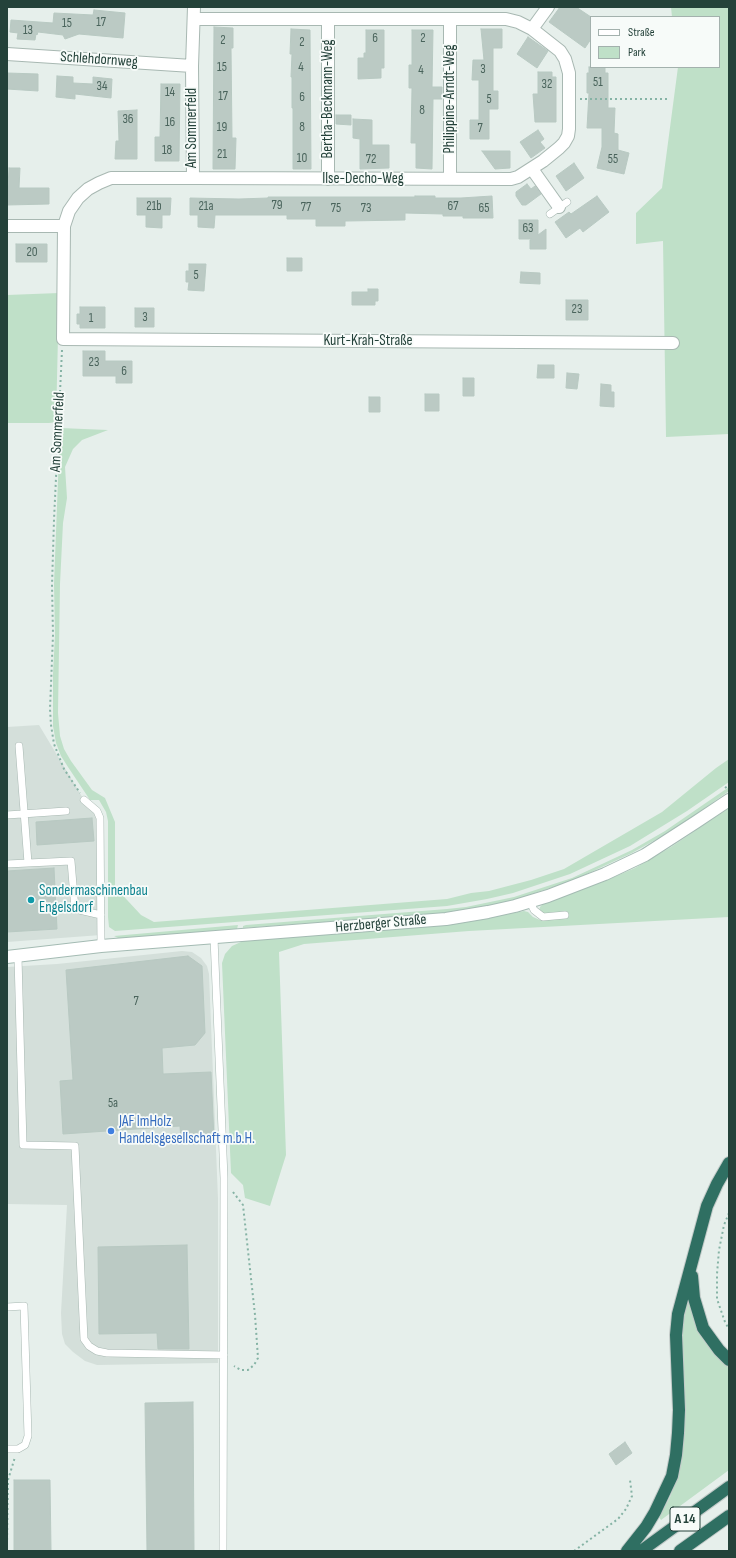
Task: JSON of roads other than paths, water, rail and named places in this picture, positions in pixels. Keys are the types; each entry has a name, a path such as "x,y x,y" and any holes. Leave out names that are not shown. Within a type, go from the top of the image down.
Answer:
{"highway":[{"path":"627,1551 646,1527 655,1512 672,1476 676,1456 679,1410 676,1335 678,1314 708,1206 717,1184 729,1163"},
{"path":"692,1265 694,1298 699,1319 710,1338 729,1360"},
{"name":"A 14","path":"641,1551 729,1487"},
{"name":"A 14","path":"680,1551 729,1516"}],"street":[{"name":"Am Sommerfeld","path":"63,339 64,226 69,212 78,198 88,189 111,178 193,178 192,66 194,7"},
{"path":"532,29 548,7"},
{"name":"Ilse-Decho-Weg","path":"193,178 511,179 518,177 532,169 559,148 564,143 569,128 569,73 565,59 560,51 532,29 518,22 478,13 450,20 390,13 328,19 194,20"},
{"name":"Bertha-Beckmann-Weg","path":"328,19 328,179"},
{"name":"Philippine-Arndt-Weg","path":"450,20 450,179"},
{"name":"Schlehdornweg","path":"7,54 192,66"},
{"path":"532,169 559,208"},
{"path":"7,226 64,226"},
{"name":"Kurt-Krah-Straße","path":"63,339 673,343"},
{"name":"Herzberger Straße","path":"13,957 101,946 446,919 488,912 530,902 587,882 644,855 696,822 726,794"}],"lane":[{"path":"19,746 28,863"},
{"path":"84,800 97,811 100,818 101,946"},
{"path":"7,815 66,811"},
{"path":"7,864 72,861 75,908 101,915"},
{"path":"530,902 534,910 543,917 565,916"},
{"path":"214,938 224,1188 223,1551"},
{"path":"13,957 23,1145 75,1146 84,1339 89,1346 97,1351 107,1353 224,1355"},
{"path":"7,1307 24,1306 28,1436 25,1445 18,1449 7,1450"}],"place":[{"name":"Sondermaschinenbau Engelsdorf","path":"31,900"},
{"name":"JAF ImHolz Handelsgesellschaft m.b.H.","path":"111,1131"}]}
